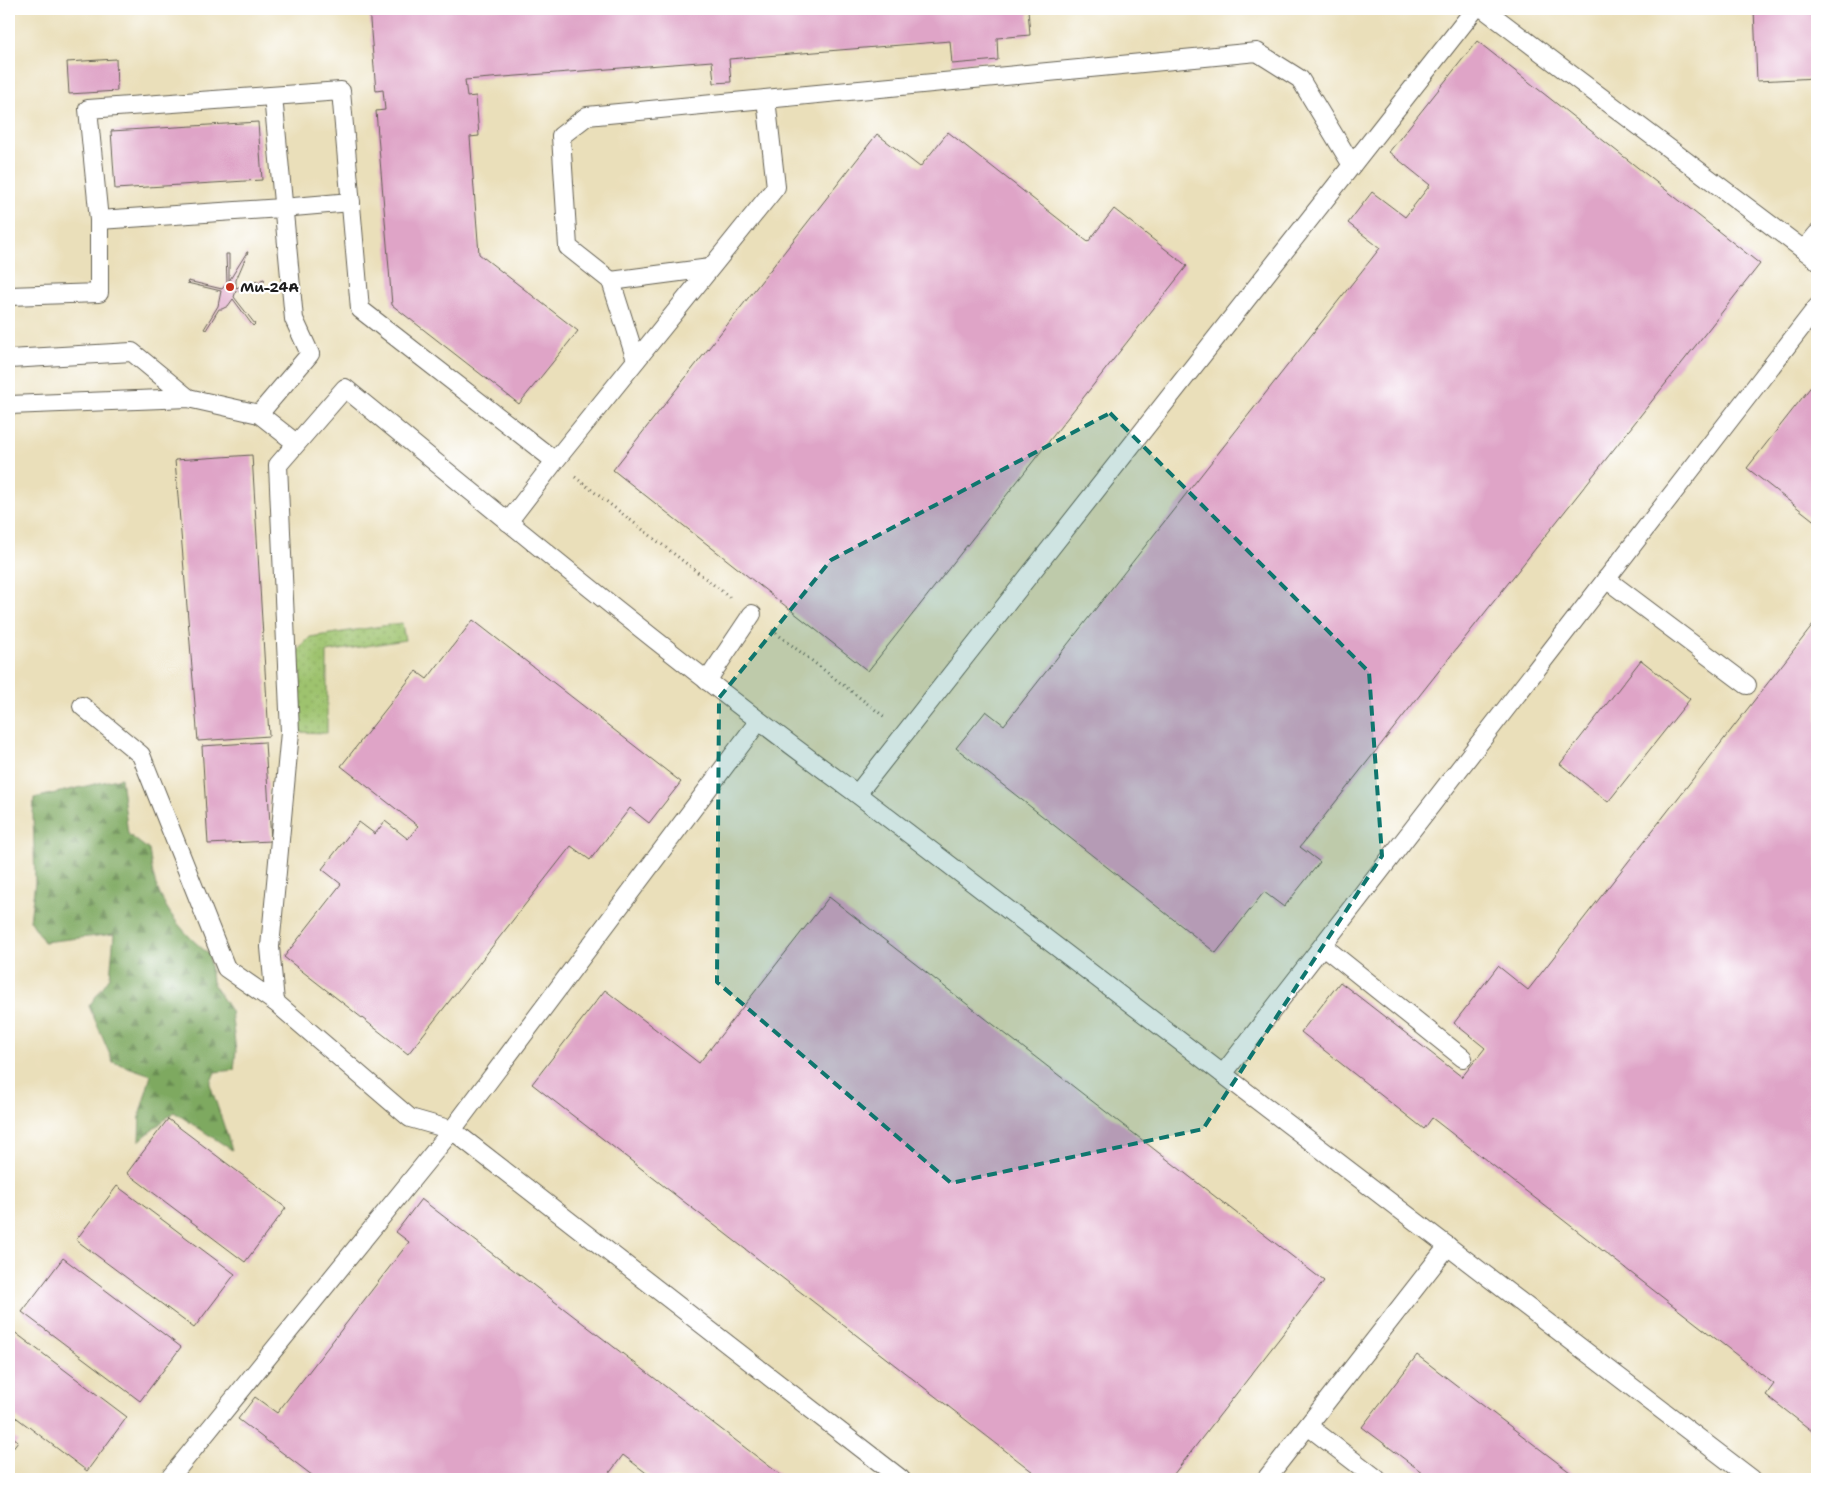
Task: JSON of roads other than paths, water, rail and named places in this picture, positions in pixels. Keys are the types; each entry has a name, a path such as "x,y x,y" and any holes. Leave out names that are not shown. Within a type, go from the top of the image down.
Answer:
{"lane":[{"path":"857,794 1475,9"},
{"path":"1484,9 1811,255 1817,234"},
{"path":"636,360 610,281 568,247 561,136 587,116 1257,52 1300,79 1352,165"},
{"path":"9,296 98,293 99,220 88,109 341,91 360,309 554,461"},
{"path":"259,414 310,354 294,319 282,208 273,96"},
{"path":"508,522 554,461 776,187 766,99"},
{"path":"99,220 351,202"},
{"path":"610,281 710,268"},
{"path":"1223,1074 1817,307"},
{"path":"9,359 132,352 188,398"},
{"path":"275,1002 270,946 290,732 278,465 345,388 508,522 758,722 857,794 1752,1479"},
{"path":"9,405 188,398 259,414 296,443"},
{"path":"1606,580 1747,686"},
{"path":"707,681 752,614"},
{"path":"82,706 141,755 226,968 275,1002 410,1118 452,1130 901,1479"},
{"path":"169,1479 452,1130 758,722"},
{"path":"1323,946 1464,1058"},
{"path":"1266,1479 1448,1246"},
{"path":"1308,1426 1377,1479"}],"place":[{"name":"Ми-24А","path":"230,287"}]}
